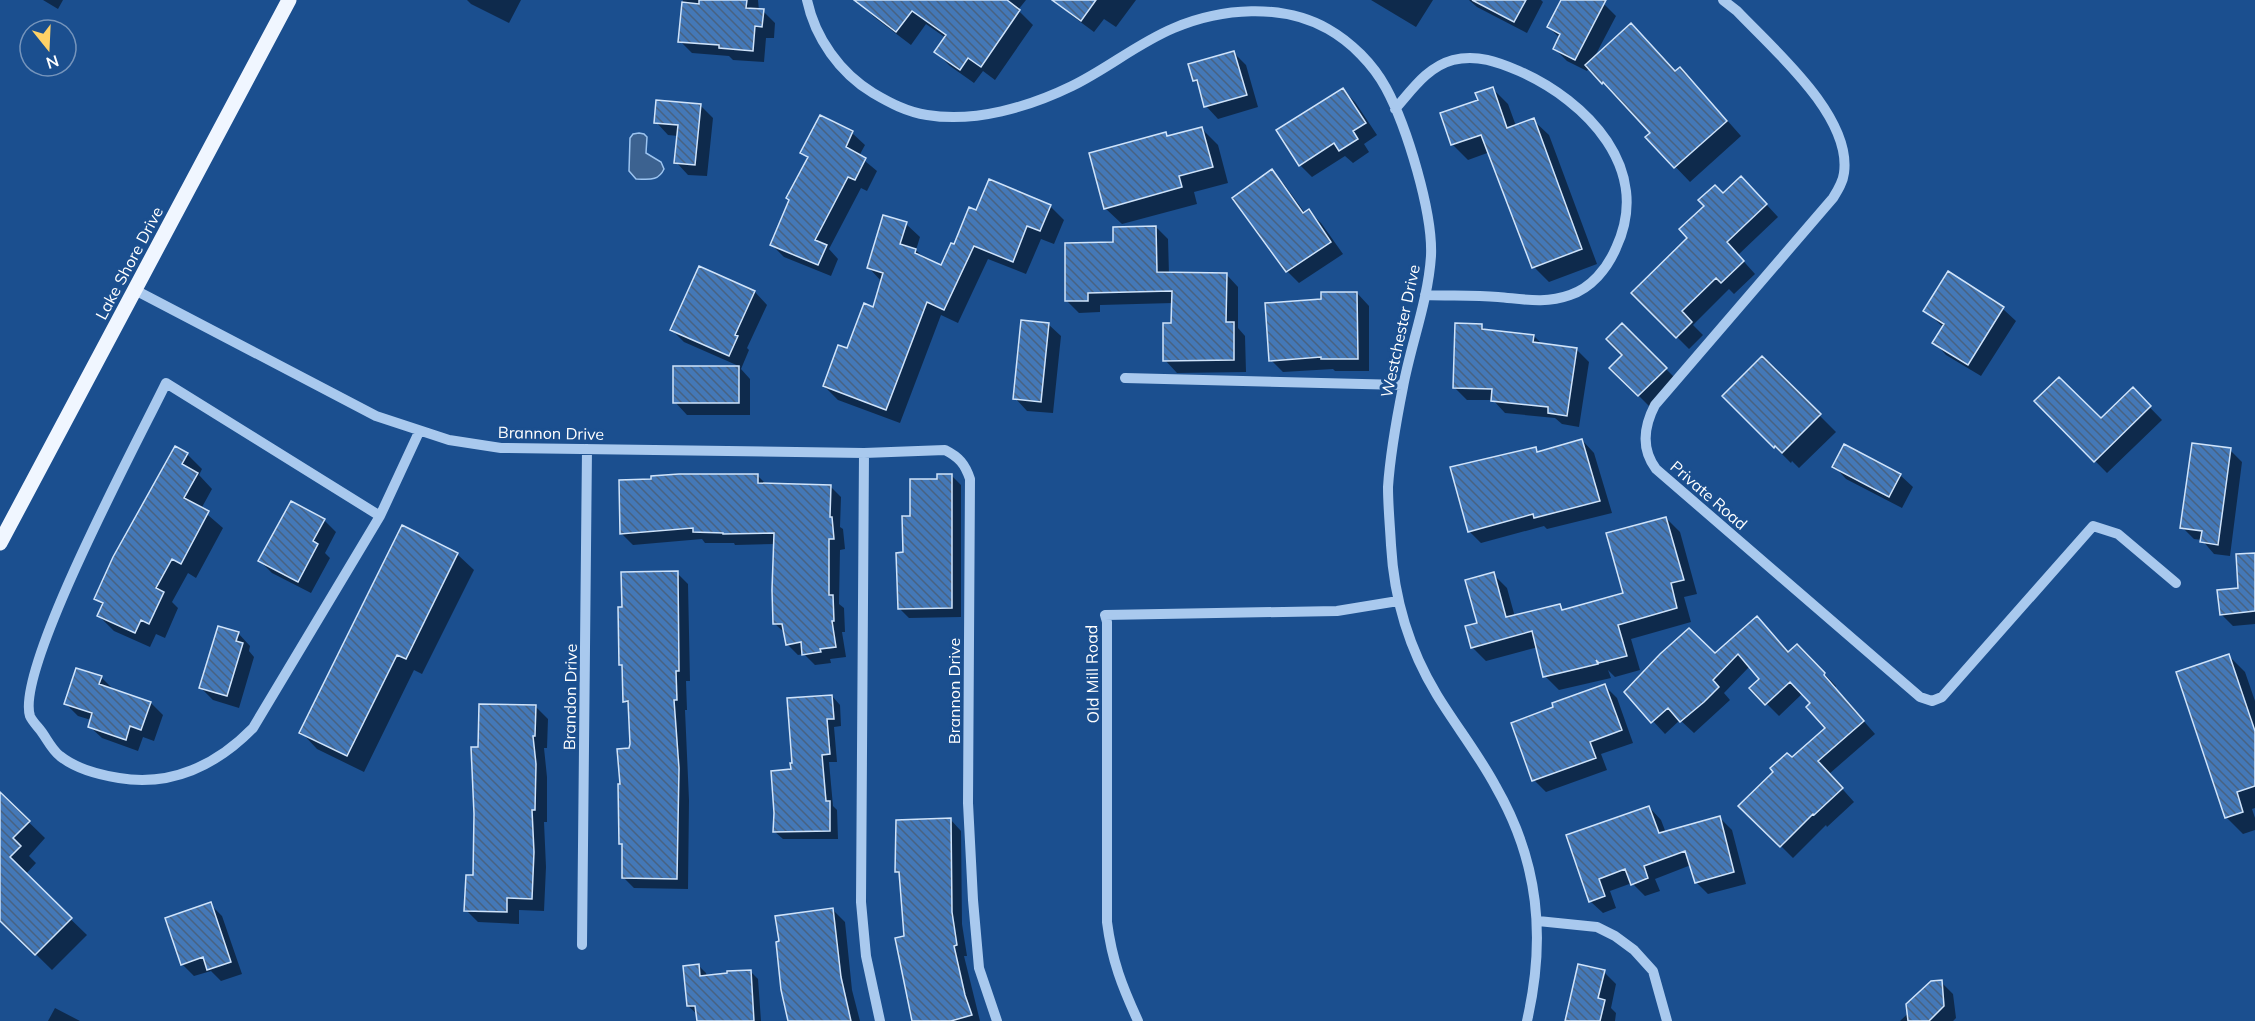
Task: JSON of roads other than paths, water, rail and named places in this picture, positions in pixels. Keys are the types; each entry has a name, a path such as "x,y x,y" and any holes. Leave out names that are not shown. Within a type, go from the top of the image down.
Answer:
{"main road":[{"name":"Lake Shore Drive","path":"0,543 289,0"}],"street":[{"name":"Westchester Drive","path":"807,0 817,31 830,53 848,74 863,87 887,102 925,115 944,117 986,114 1027,105 1072,86 1171,29 1198,19 1226,13 1255,11 1306,18 1330,30 1350,45 1371,66 1386,88 1395,109 1419,181 1430,226 1431,254 1425,295 1403,386 1388,486 1392,571 1407,632 1425,673 1496,786 1513,820 1525,854 1538,921 1538,962 1527,1021"},
{"name":"Private Road","path":"1723,0 1737,11 1822,102 1835,126 1844,157 1844,172 1841,184 1833,198 1655,405 1648,419 1645,434 1646,449 1656,469 1920,697 1932,701 1942,697 2093,526 2118,534 2176,582"},
{"path":"1395,109 1426,73 1445,63 1476,57 1496,61 1548,86 1592,120 1617,159 1626,186 1626,220 1622,236 1610,261 1598,276 1572,294 1552,300 1532,301 1497,297 1425,295"},
{"name":"Brannon Drive","path":"135,290 376,416 449,440 501,448 864,453 945,450 957,456 966,466 970,479 968,814 973,900 979,968 997,1021"},
{"path":"1125,378 1403,386"},
{"path":"380,516 166,383 80,556 51,627 30,686 30,716 58,755 101,775 129,780 180,776 206,766 235,747 253,728 380,516 419,432"},
{"name":"Brandon Drive","path":"582,945 587,449"},
{"path":"864,453 861,902 866,956 880,1021"},
{"name":"Old Mill Road","path":"1138,1021 1118,977 1110,947 1107,922 1107,622 1105,615 1337,611 1398,601"},
{"path":"1538,921 1597,927 1615,936 1634,950 1653,970 1667,1021"}],"water":[{"path":"639,133 647,137 646,153 661,162 664,169 656,178 636,179 629,171 630,138 633,134"}]}
